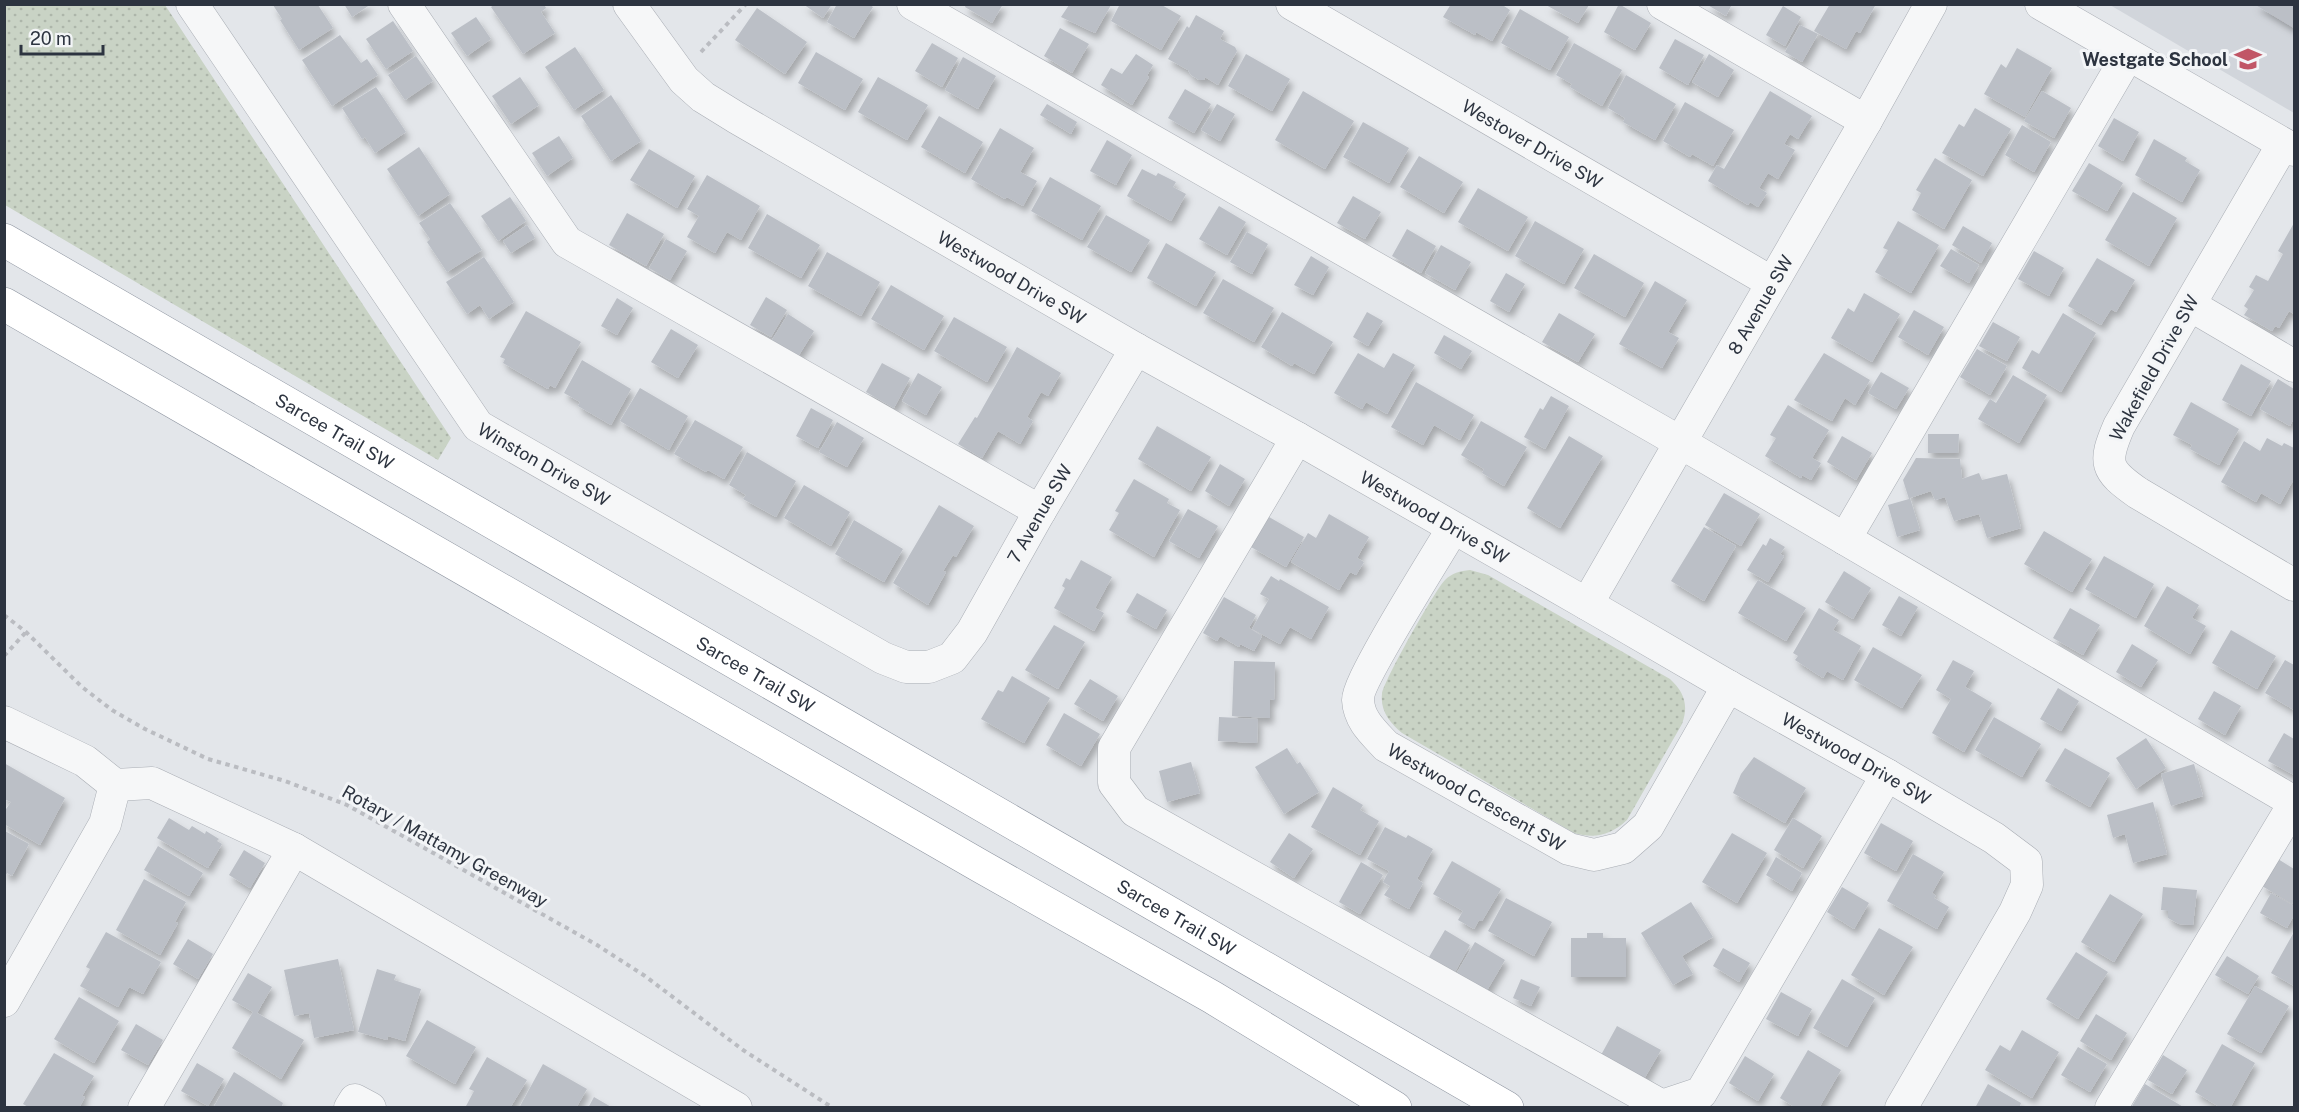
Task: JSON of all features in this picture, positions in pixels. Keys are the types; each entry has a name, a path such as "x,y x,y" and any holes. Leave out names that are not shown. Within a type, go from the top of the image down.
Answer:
{"highway":[{"name":"Sarcee Trail SW","path":"4,240 1507,1107"},
{"path":"4,304 898,819 1212,997 1395,1107"}],"street":[{"name":"Winston Drive SW","path":"192,4 478,426 883,658 906,667 932,665"},
{"path":"404,4 567,242 1040,511"},
{"name":"Westwood Drive SW","path":"629,4 680,74 703,96 737,118 1136,349 1297,438 1887,775 2010,849 2026,862 2027,885 2015,912 1901,1107"},
{"path":"913,4 1681,443 2295,803 2111,1107"},
{"name":"Westover Drive SW","path":"1292,4 1772,282"},
{"path":"1663,4 1866,121"},
{"name":"8 Avenue SW","path":"1587,603 1866,121 1931,4"},
{"path":"2041,4 2289,147"},
{"path":"1845,539 2128,55"},
{"name":"Wakefield Drive SW","path":"2289,147 2190,305 2119,426 2110,448 2109,466 2118,479 2138,493 2295,585"},
{"path":"2190,305 2295,366"},
{"name":"7 Avenue SW","path":"932,665 952,658 972,632 1040,511 1136,349"},
{"path":"1297,438 1114,748 1114,783 1135,811 1662,1106 1701,1094 1887,775"},
{"name":"Westwood Crescent SW","path":"1453,528 1370,669 1358,699 1365,723 1386,746 1569,849 1594,855 1623,848 1648,826 1728,686"},
{"path":"4,722 86,761 115,785 152,783 294,849 736,1107"},
{"path":"4,1001 105,824 115,785"},
{"path":"144,1107 294,849"},
{"path":"350,1107 355,1100 370,1107"}],"path":[{"path":"680,74 746,4"},
{"name":"Rotary / Mattamy Greenway","path":"4,615 26,632 82,687 145,729 208,759 285,781 347,805 378,822 597,945 645,976 743,1050 833,1107"},
{"path":"4,656 26,632"}],"shaded area":[{"name":"Westgate School","path":"2110,5 2294,5 2294,113"}],"green space":[{"path":"5,4 165,5 451,438 438,460 5,205"},
{"path":"1470,570 1488,575 1670,679 1682,694 1685,711 1682,724 1627,820 1615,829 1589,836 1574,833 1402,733 1387,716 1382,694 1410,636 1445,580 1456,573"}],"building":[{"path":"344,4 371,4 352,17"},
{"path":"495,4 544,4 546,8 541,12 555,33 523,54 491,7"},
{"path":"803,4 832,4 823,18"},
{"path":"837,4 869,4 873,7 854,38 827,22"},
{"path":"966,4 1003,4 992,23 965,7"},
{"path":"1120,4 1160,4 1181,16 1161,50 1111,21"},
{"path":"1451,4 1501,4 1510,10 1492,41 1476,32 1475,35 1443,17"},
{"path":"1619,4 1651,23 1635,50 1604,32"},
{"path":"1706,4 1732,4 1726,16"},
{"path":"1830,4 1876,4 1860,33 1856,31 1846,49 1814,31"},
{"path":"2254,4 2294,4 2294,28"},
{"path":"273,5 318,5 333,28 299,50"},
{"path":"1069,5 1111,5 1095,33 1061,17"},
{"path":"1546,5 1589,5 1578,23"},
{"path":"1783,6 1801,17 1785,46 1766,35"},
{"path":"757,8 807,42 785,74 735,40"},
{"path":"1520,9 1569,37 1550,70 1501,43"},
{"path":"1196,15 1224,31 1220,39 1235,47 1237,51 1218,85 1205,77 1204,80 1199,80 1188,70 1168,59"},
{"path":"476,17 491,39 467,56 451,33"},
{"path":"393,21 413,51 386,69 366,39"},
{"path":"1800,25 1818,34 1802,62 1785,52"},
{"path":"1060,28 1089,44 1072,73 1044,56"},
{"path":"340,35 361,63 367,59 378,75 332,106 302,60"},
{"path":"1675,39 1704,55 1688,85 1659,68"},
{"path":"932,43 958,58 942,87 915,71"},
{"path":"1574,43 1622,70 1602,106 1570,87 1572,84 1556,75"},
{"path":"575,47 604,90 574,110 545,67"},
{"path":"2017,48 2052,68 2025,117 1984,94 2001,64 2006,68"},
{"path":"816,52 863,79 845,110 798,83"},
{"path":"1136,54 1153,65 1147,76 1149,77 1132,105 1101,85 1111,68 1122,74"},
{"path":"1246,54 1290,79 1272,111 1228,86"},
{"path":"1709,54 1734,70 1718,97 1692,82"},
{"path":"416,56 433,81 405,100 388,75"},
{"path":"963,57 996,76 978,109 945,90"},
{"path":"1626,75 1676,104 1655,140 1623,122 1625,118 1608,108"},
{"path":"520,77 539,105 511,124 492,96"},
{"path":"878,77 928,105 907,140 858,112"},
{"path":"376,87 406,132 375,153 365,137 362,139 342,108"},
{"path":"1185,89 1211,104 1194,133 1168,118"},
{"path":"1303,91 1354,121 1325,169 1275,140"},
{"path":"1770,91 1812,116 1798,139 1790,134 1784,144 1795,150 1778,179 1768,173 1759,188 1767,193 1758,207 1750,202 1748,205 1708,181 1717,165 1724,169"},
{"path":"2042,91 2071,108 2054,138 2024,121"},
{"path":"611,95 641,141 611,161 581,116"},
{"path":"1685,102 1734,130 1713,166 1692,154 1690,157 1663,141"},
{"path":"1047,104 1077,122 1071,134 1040,115"},
{"path":"1217,104 1235,114 1220,141 1201,130"},
{"path":"1975,108 2011,129 1983,176 1942,153 1959,124 1964,127"},
{"path":"939,116 983,142 965,173 921,147"},
{"path":"2114,118 2139,132 2123,161 2098,146"},
{"path":"1363,122 1409,148 1389,183 1343,157"},
{"path":"2022,125 2051,142 2034,172 2005,155"},
{"path":"1000,128 1034,148 1020,172 1037,181 1023,206 1007,197 1005,199 971,179"},
{"path":"559,136 573,158 547,176 532,153"},
{"path":"2154,139 2187,158 2185,161 2200,170 2182,202 2135,175"},
{"path":"1107,140 1132,155 1116,185 1090,171"},
{"path":"419,147 450,194 418,216 387,169"},
{"path":"649,149 695,176 677,208 630,180"},
{"path":"1419,156 1463,182 1444,213 1400,187"},
{"path":"1935,158 1972,180 1944,229 1912,210 1921,193 1916,190"},
{"path":"2089,163 2123,183 2107,211 2072,191"},
{"path":"1142,169 1156,176 1158,173 1176,182 1173,187 1186,194 1171,221 1127,196"},
{"path":"707,175 760,206 741,240 727,232 715,253 687,237 699,216 687,209"},
{"path":"1050,177 1101,206 1082,240 1031,211"},
{"path":"1478,188 1528,217 1508,251 1458,222"},
{"path":"2133,192 2177,218 2149,266 2105,240"},
{"path":"1353,196 1381,212 1365,239 1337,223"},
{"path":"510,197 526,221 498,241 481,216"},
{"path":"450,203 482,250 447,272 427,242 430,239 419,223"},
{"path":"1219,206 1246,222 1227,255 1199,239"},
{"path":"627,213 664,234 646,266 609,245"},
{"path":"767,214 820,245 801,278 748,248"},
{"path":"1106,215 1150,240 1131,272 1087,247"},
{"path":"1535,221 1584,249 1564,284 1515,256"},
{"path":"1898,221 1939,245 1911,293 1875,272 1888,250 1883,248"},
{"path":"2294,223 2294,314 2289,311 2279,328 2275,326 2272,331 2244,315 2248,309 2244,306 2254,290 2249,287 2256,275 2268,281 2283,254 2278,251"},
{"path":"527,225 535,238 511,253 503,241"},
{"path":"1963,226 1992,243 1981,263 1952,245"},
{"path":"1407,229 1436,246 1421,273 1392,256"},
{"path":"1247,232 1268,244 1252,274 1230,262"},
{"path":"666,239 687,251 670,280 649,268"},
{"path":"1166,243 1216,272 1196,306 1147,278"},
{"path":"1441,245 1471,262 1455,290 1425,273"},
{"path":"1951,249 1979,265 1969,283 1940,266"},
{"path":"2034,251 2064,268 2049,296 2018,279"},
{"path":"827,252 880,282 861,316 808,286"},
{"path":"1594,254 1644,283 1625,317 1574,288"},
{"path":"1311,256 1329,267 1313,295 1294,285"},
{"path":"484,257 514,302 489,319 480,305 467,314 446,282"},
{"path":"2097,258 2135,280 2116,312 2111,309 2101,325 2068,306"},
{"path":"1506,273 1525,284 1509,312 1490,301"},
{"path":"1223,279 1274,308 1254,342 1203,313"},
{"path":"1655,281 1687,300 1668,332 1679,338 1662,368 1619,344"},
{"path":"891,285 944,316 924,350 871,319"},
{"path":"1864,293 1900,314 1872,362 1831,338 1848,308 1854,312"},
{"path":"766,297 787,310 771,337 750,325"},
{"path":"617,298 633,308 617,335 601,326"},
{"path":"1914,310 1944,327 1928,355 1898,337"},
{"path":"526,311 581,342 555,388 550,385 548,389 503,363 505,359 500,357"},
{"path":"1282,312 1333,342 1314,374 1294,363 1292,366 1261,347"},
{"path":"1367,312 1383,321 1368,346 1353,337"},
{"path":"1559,313 1595,334 1578,362 1542,342"},
{"path":"2063,313 2096,333 2061,392 2022,368 2032,350 2039,354"},
{"path":"788,314 814,331 799,355 772,340"},
{"path":"954,317 1007,347 987,382 934,351"},
{"path":"1993,322 2020,337 2007,361 1979,346"},
{"path":"671,329 698,345 678,378 651,362"},
{"path":"1444,335 1472,351 1461,369 1434,353"},
{"path":"1017,347 1061,373 1048,396 1041,392 1027,417 1033,421 1020,444 998,431 982,458 958,444 975,417 977,418"},
{"path":"1977,349 2007,366 1990,395 1960,377"},
{"path":"1358,353 1384,368 1393,353 1415,365 1387,414 1366,402 1362,409 1334,393"},
{"path":"1824,353 1870,380 1855,405 1845,398 1832,421 1794,400"},
{"path":"582,360 631,389 611,425 578,406 580,402 564,393"},
{"path":"882,363 910,378 894,408 866,392"},
{"path":"2241,364 2271,381 2251,416 2222,400"},
{"path":"1881,372 1909,388 1896,409 1868,393"},
{"path":"918,373 942,387 926,415 902,401"},
{"path":"2013,375 2047,395 2019,443 1978,419 1990,399 1996,403"},
{"path":"2278,379 2294,389 2294,418 2290,426 2260,409"},
{"path":"1416,382 1474,415 1460,440 1434,425 1423,445 1391,427"},
{"path":"640,388 688,416 669,450 620,421"},
{"path":"1551,396 1569,406 1545,449 1524,437 1540,408 1543,410"},
{"path":"2191,402 2239,429 2219,465 2190,449 2192,445 2173,435"},
{"path":"1788,405 1829,430 1812,458 1821,463 1811,480 1802,475 1801,478 1765,456 1776,438 1770,435"},
{"path":"811,408 833,420 818,448 796,436"},
{"path":"695,420 743,447 724,479 674,454"},
{"path":"1481,421 1527,447 1504,486 1482,473 1484,469 1461,455"},
{"path":"837,422 864,438 847,467 819,452"},
{"path":"1157,426 1211,457 1191,491 1138,459"},
{"path":"1928,434 1959,434 1958,453 1928,453"},
{"path":"1569,436 1603,456 1560,528 1527,508"},
{"path":"1842,436 1872,453 1856,480 1827,462"},
{"path":"2267,438 2282,446 2284,443 2294,448 2294,479 2280,504 2261,493 2256,502 2221,482 2244,441 2260,451"},
{"path":"747,452 796,481 776,517 743,499 746,495 729,485"},
{"path":"1916,458 1960,459 1962,479 1979,473 1982,480 2007,474 2021,528 1987,538 1979,514 1954,521 1945,497 1935,500 1931,491 1910,498 1920,530 1897,537 1888,505 1909,499 1903,480"},
{"path":"1220,464 1245,479 1229,506 1205,491"},
{"path":"1134,479 1169,499 1167,503 1180,510 1154,557 1109,530 1119,513 1115,511"},
{"path":"804,485 850,512 831,546 784,518"},
{"path":"1724,493 1760,514 1741,546 1705,525"},
{"path":"939,505 974,526 956,557 953,555 943,571 946,572 928,605 893,583"},
{"path":"1188,509 1218,526 1199,558 1169,541"},
{"path":"1329,514 1369,537 1357,558 1364,562 1356,575 1350,572 1339,590 1291,562 1308,533 1316,538"},
{"path":"1269,517 1304,537 1286,567 1251,547"},
{"path":"854,520 903,549 884,582 835,554"},
{"path":"1704,527 1736,546 1704,601 1671,581"},
{"path":"2044,531 2092,559 2072,592 2024,564"},
{"path":"1770,538 1785,547 1780,554 1784,556 1768,582 1747,570 1763,544 1766,546"},
{"path":"2104,556 2154,584 2136,618 2085,589"},
{"path":"1081,560 1112,577 1095,608 1104,613 1094,631 1054,608 1065,588 1062,586 1066,578 1070,580"},
{"path":"1844,571 1871,588 1853,619 1825,602"},
{"path":"1271,576 1329,607 1311,639 1290,627 1280,644 1252,629 1269,599 1260,594"},
{"path":"1758,580 1806,608 1786,641 1738,613"},
{"path":"2167,586 2199,605 2192,618 2206,626 2190,654 2144,626"},
{"path":"1137,593 1167,610 1156,629 1126,612"},
{"path":"1899,596 1918,607 1901,636 1882,625"},
{"path":"1224,597 1256,615 1249,628 1262,636 1254,651 1240,644 1239,647 1220,636 1217,641 1203,633"},
{"path":"1819,608 1839,620 1833,630 1861,646 1843,680 1827,671 1823,678 1795,660 1798,656 1793,653"},
{"path":"2070,608 2100,625 2083,655 2053,638"},
{"path":"1054,625 1085,642 1058,689 1025,670"},
{"path":"2231,630 2276,656 2257,689 2212,663"},
{"path":"2132,644 2158,660 2141,687 2116,672"},
{"path":"1873,647 1922,675 1902,708 1854,680"},
{"path":"1953,660 1974,671 1965,687 1992,703 1964,752 1932,733 1951,699 1936,690"},
{"path":"2285,660 2294,665 2294,710 2265,693"},
{"path":"1234,661 1275,662 1274,700 1270,699 1270,718 1232,716"},
{"path":"1012,676 1050,698 1024,743 981,719 998,690 1003,692"},
{"path":"1090,679 1118,696 1103,721 1074,704"},
{"path":"2058,688 2079,701 2061,731 2040,719"},
{"path":"2214,691 2241,706 2225,735 2198,719"},
{"path":"1064,713 1100,734 1081,766 1046,745"},
{"path":"1219,717 1258,719 1257,743 1218,741"},
{"path":"1994,717 2041,744 2022,777 1975,750"},
{"path":"2284,733 2294,739 2294,775 2268,761"},
{"path":"2146,738 2166,768 2136,789 2116,758"},
{"path":"1287,748 1297,764 1300,762 1319,792 1284,814 1255,767"},
{"path":"2065,748 2110,773 2090,807 2045,781"},
{"path":"1754,757 1806,788 1785,823 1733,793 1741,774"},
{"path":"1191,762 1200,793 1167,802 1159,771"},
{"path":"4,763 65,798 40,845 4,824 4,812 11,802 4,799"},
{"path":"2194,764 2203,796 2171,806 2161,774"},
{"path":"1333,787 1363,805 1360,810 1379,821 1360,855 1311,827"},
{"path":"2153,802 2167,854 2133,863 2125,834 2113,838 2107,815"},
{"path":"169,818 189,830 192,826 219,839 217,841 222,844 208,868 157,838"},
{"path":"1793,818 1822,836 1803,868 1774,850"},
{"path":"1881,823 1913,841 1896,871 1864,853"},
{"path":"1385,827 1406,838 1408,835 1433,849 1417,879 1423,883 1409,909 1384,895 1390,886 1383,882 1389,871 1367,859"},
{"path":"5,831 29,844 12,876 7,873 5,877"},
{"path":"1289,833 1313,849 1294,878 1270,862"},
{"path":"1732,833 1767,853 1737,903 1702,882"},
{"path":"158,846 203,873 189,896 144,870"},
{"path":"244,850 265,863 250,888 229,875"},
{"path":"1913,854 1944,872 1932,893 1936,896 1934,898 1949,907 1937,929 1887,901"},
{"path":"1776,857 1802,873 1792,891 1766,875"},
{"path":"2278,859 2294,869 2292,904 2262,886"},
{"path":"1452,861 1501,889 1482,921 1479,920 1474,929 1458,920 1463,911 1433,894"},
{"path":"1361,862 1383,875 1360,914 1339,902"},
{"path":"144,879 186,902 175,922 178,923 160,955 116,930"},
{"path":"1842,887 1869,903 1854,929 1827,912"},
{"path":"2163,887 2197,890 2193,925 2179,924 2168,918 2168,911 2161,910"},
{"path":"2271,893 2294,906 2294,915 2287,928 2260,913"},
{"path":"2110,894 2143,914 2114,962 2081,942"},
{"path":"1506,898 1552,922 1534,956 1488,931"},
{"path":"1691,902 1713,937 1682,956 1693,974 1673,985 1641,933"},
{"path":"1879,928 1913,947 1884,995 1851,975"},
{"path":"1445,930 1470,945 1455,972 1429,957"},
{"path":"106,932 161,962 143,994 129,987 118,1007 80,986 90,969 86,967"},
{"path":"2294,932 2294,986 2271,973"},
{"path":"1587,933 1603,933 1603,938 1626,938 1626,977 1571,977 1571,938 1587,938"},
{"path":"188,939 213,954 198,979 173,964"},
{"path":"1475,942 1505,960 1486,992 1456,974"},
{"path":"1723,948 1750,963 1739,982 1713,966"},
{"path":"2076,952 2108,972 2078,1019 2046,999"},
{"path":"2227,956 2259,976 2248,994 2215,975"},
{"path":"338,959 354,1030 314,1038 309,1013 294,1016 284,970"},
{"path":"377,969 396,975 394,980 421,989 405,1041 388,1036 387,1040 358,1032"},
{"path":"248,973 272,987 257,1013 304,1040 281,1079 232,1048 253,1012 232,1000"},
{"path":"1521,979 1540,987 1531,1006 1513,998"},
{"path":"1842,979 1875,998 1847,1047 1813,1028"},
{"path":"2255,986 2289,1006 2261,1053 2227,1034"},
{"path":"1781,992 1812,1009 1798,1036 1766,1019"},
{"path":"79,997 119,1021 94,1063 54,1039"},
{"path":"2096,1014 2127,1033 2111,1060 2080,1041"},
{"path":"427,1020 476,1047 455,1084 406,1056"},
{"path":"136,1024 163,1040 148,1065 121,1050"},
{"path":"1617,1026 1661,1050 1644,1079 1601,1055"},
{"path":"2022,1030 2059,1052 2032,1098 1985,1070 2000,1045 2010,1051"},
{"path":"2222,1044 2255,1063 2230,1108 2221,1108 2195,1092"},
{"path":"2078,1047 2107,1064 2090,1092 2061,1075"},
{"path":"1808,1050 1841,1070 1819,1108 1796,1108 1780,1098"},
{"path":"54,1053 94,1076 82,1096 85,1097 79,1108 30,1108 23,1104"},
{"path":"2163,1055 2187,1070 2172,1094 2148,1080"},
{"path":"1745,1056 1774,1074 1758,1101 1729,1083"},
{"path":"487,1057 527,1080 510,1108 465,1108 474,1091 469,1089"},
{"path":"197,1063 224,1079 208,1106 181,1091"},
{"path":"543,1064 587,1089 576,1108 519,1108"},
{"path":"234,1072 283,1103 281,1108 213,1108"},
{"path":"1988,1084 2021,1103 2019,1108 1975,1108"},
{"path":"2145,1084 2185,1108 2131,1108"},
{"path":"594,1097 613,1108 588,1108"}],"place":[{"name":"Westgate School","path":"2248,59"}]}
